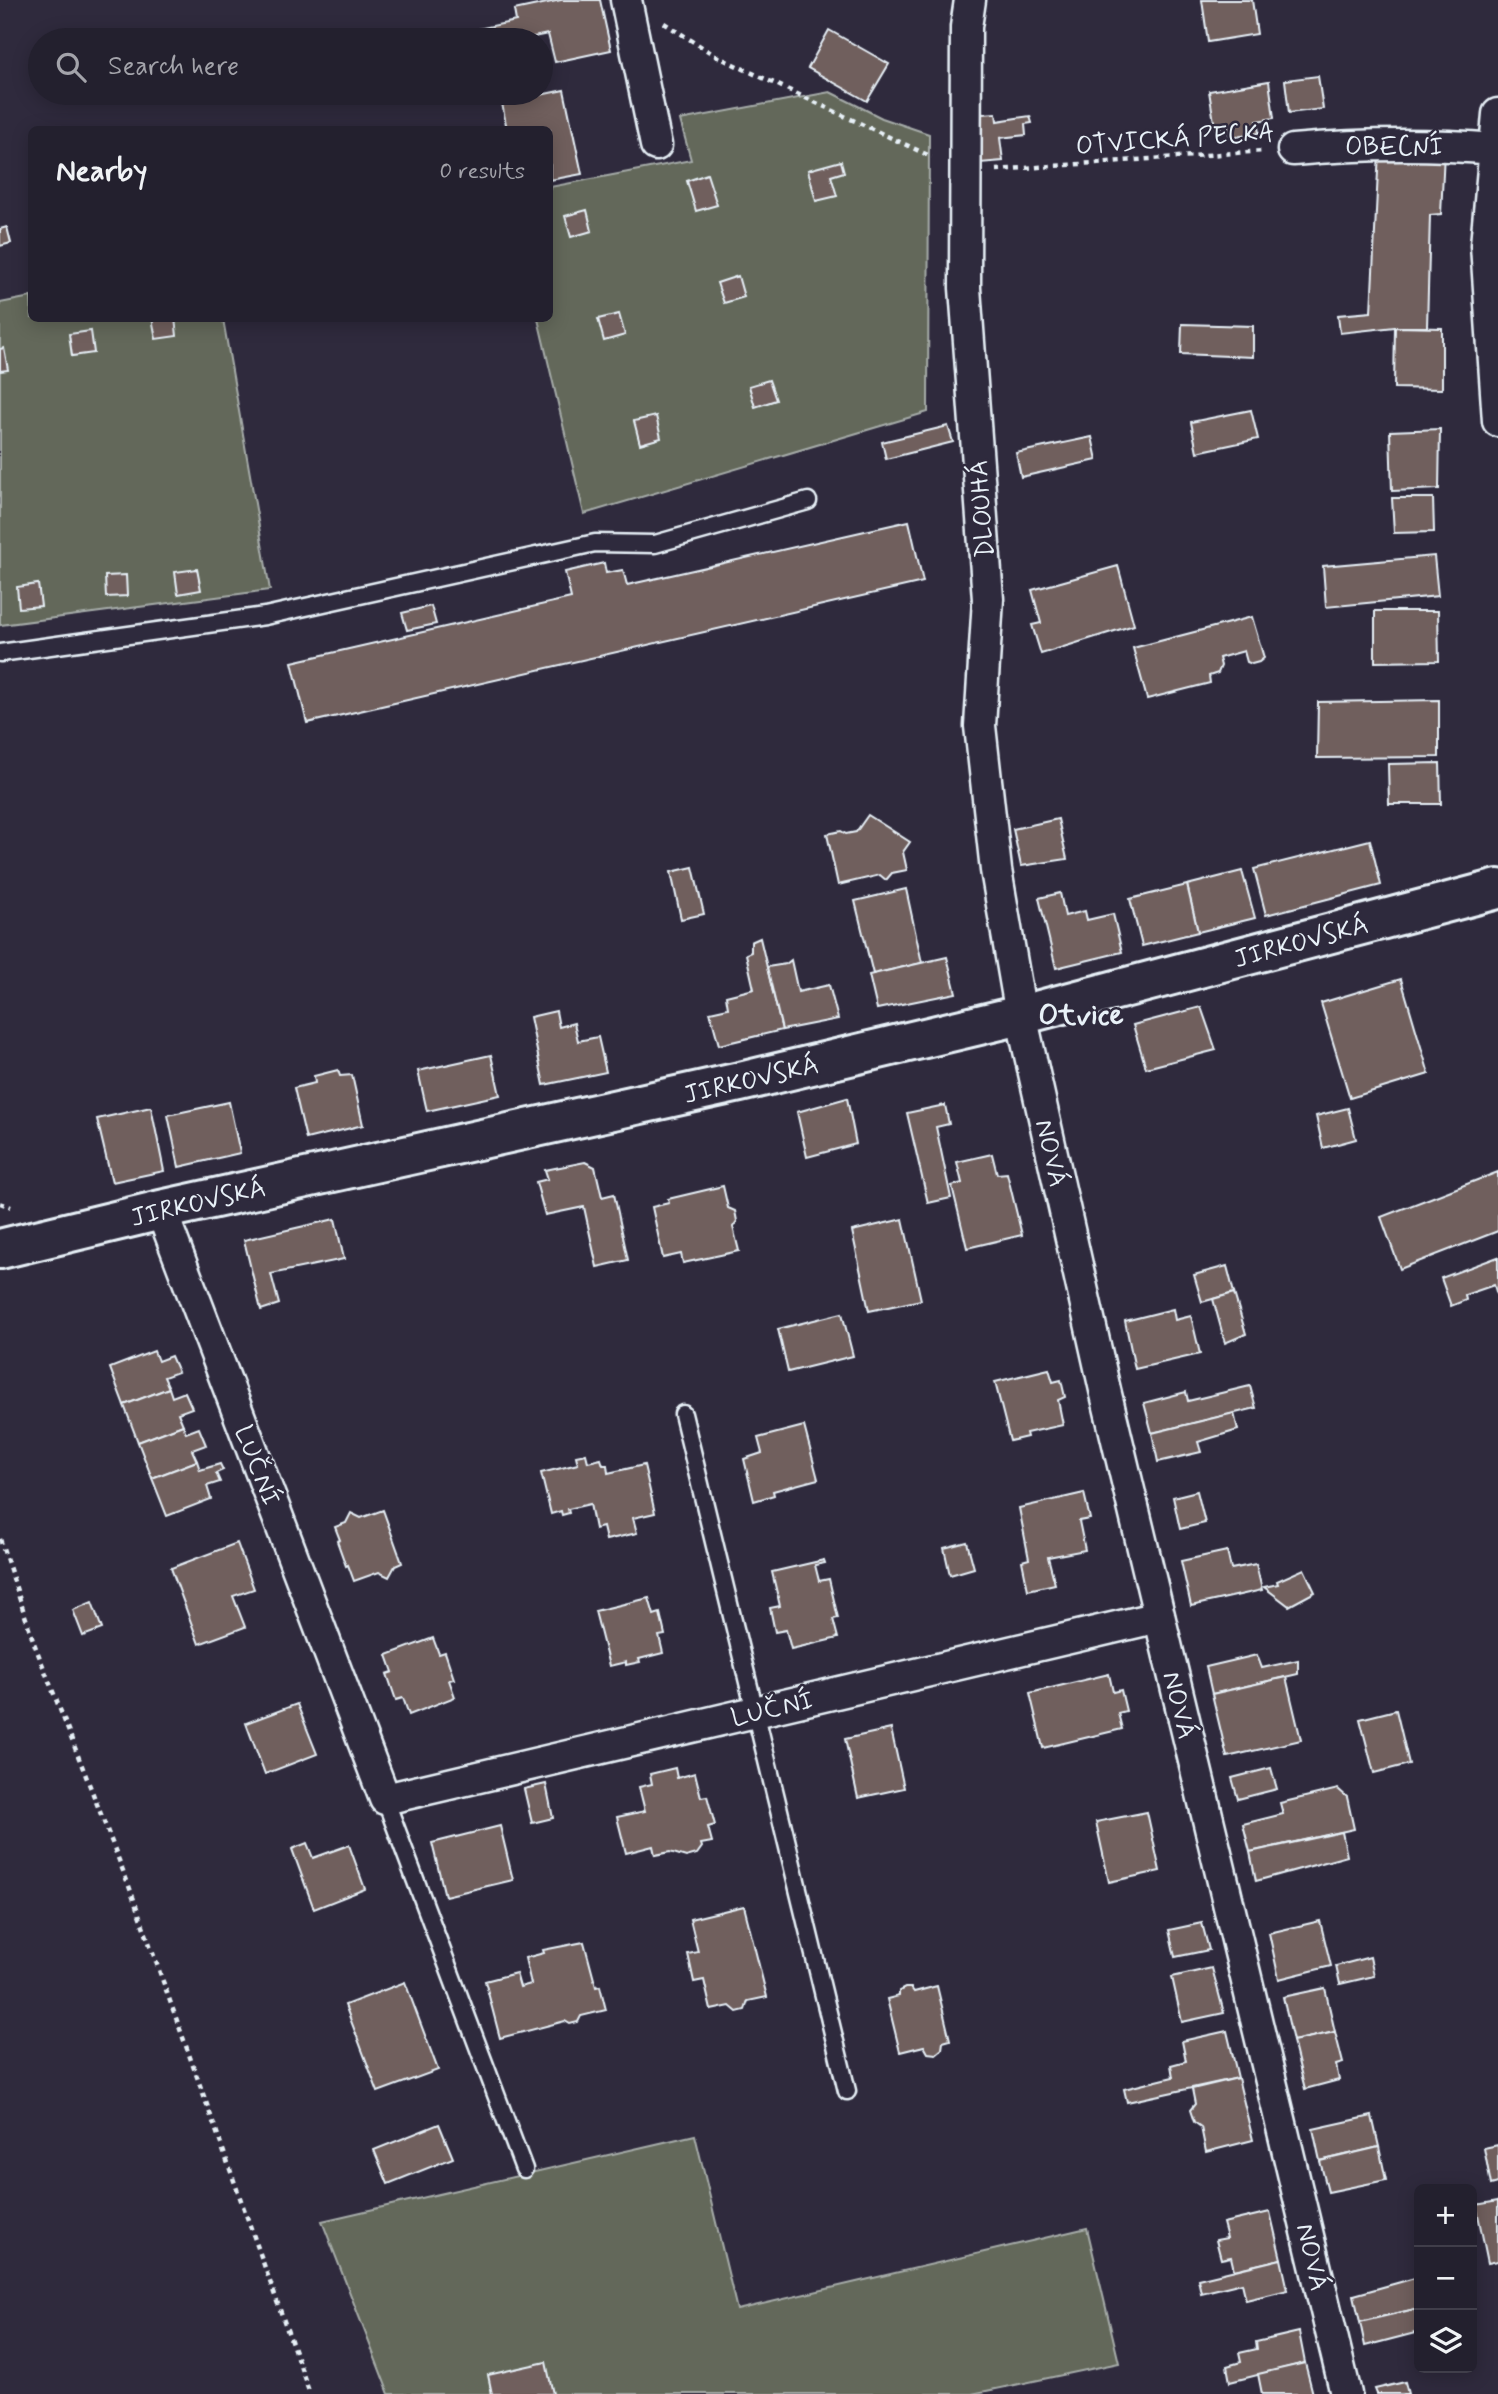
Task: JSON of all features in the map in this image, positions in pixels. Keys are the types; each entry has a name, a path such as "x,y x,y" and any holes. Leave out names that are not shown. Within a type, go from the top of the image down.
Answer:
{"main road":[{"name":"JIRKOVSKÁ","path":"0,1248 1021,1016 1498,889"}],"street":[{"path":"626,0 656,145"},
{"name":"DLOUHÁ","path":"970,0 966,27 965,288 988,599 980,726 996,870 1021,1016"},
{"path":"1498,114 1486,245 1498,421"},
{"name":"OBECNÍ","path":"1281,150 1351,145 1435,144 1495,149"},
{"name":"NOVÁ","path":"1021,1016 1105,1390 1346,2394"},
{"name":"LUČNÍ","path":"161,1210 385,1799 1159,1617"}],"lane":[{"path":"0,653 265,616 595,543 655,544 808,501"},
{"path":"683,1414 846,2091"},
{"name":"LUČNÍ","path":"385,1799 524,2169"}],"path":[{"name":"OTVICKÁ PECKA","path":"661,21 716,56 965,173 1281,150"},
{"path":"0,1539 34,1643 129,1886 310,2394"}],"green space":[{"path":"830,92 882,118 929,134 928,412 584,514 539,322 553,322 553,186 691,160 680,120"},
{"path":"28,298 28,322 224,322 270,590 0,625 0,303"},
{"path":"695,2135 737,2310 1087,2228 1119,2363 972,2394 389,2394 322,2221"}],"building":[{"path":"561,0 600,0 611,50 555,62 553,28 483,28 516,21 514,10"},
{"path":"1202,0 1252,0 1257,34 1208,42"},
{"path":"829,30 889,64 867,101 808,68"},
{"path":"1318,76 1323,109 1289,113 1285,80"},
{"path":"1269,81 1274,118 1257,121 1259,133 1230,138 1228,126 1215,128 1209,91"},
{"path":"564,90 582,174 553,179 553,126 506,126 502,105 553,105 553,92"},
{"path":"996,113 997,121 1030,116 1032,123 1025,124 1026,135 1000,138 1003,161 980,163 982,114"},
{"path":"1379,151 1444,152 1441,214 1430,215 1427,327 1395,327 1340,333 1338,315 1371,312"},
{"path":"841,161 844,172 831,176 837,196 816,201 808,170"},
{"path":"707,174 717,205 696,211 687,181"},
{"path":"587,210 592,231 571,237 565,216"},
{"path":"7,227 11,243 0,246 0,229"},
{"path":"738,276 744,297 724,303 717,283"},
{"path":"619,314 625,335 604,341 598,319"},
{"path":"153,322 175,322 177,336 156,339"},
{"path":"1182,324 1253,326 1253,357 1181,354"},
{"path":"1395,327 1442,328 1442,389 1394,388"},
{"path":"91,331 94,353 72,356 69,334"},
{"path":"4,348 8,370 0,371 0,349"},
{"path":"769,380 776,400 755,407 749,386"},
{"path":"1251,410 1258,439 1197,452 1191,422"},
{"path":"656,416 661,438 640,444 634,421"},
{"path":"948,426 953,442 886,459 882,442"},
{"path":"1440,429 1439,489 1392,491 1390,431"},
{"path":"1092,437 1097,460 1021,477 1016,453"},
{"path":"1392,498 1433,498 1434,532 1394,533"},
{"path":"909,521 923,582 307,723 292,662 571,598 565,572 604,563 606,573 623,570 627,585"},
{"path":"1434,556 1438,596 1326,607 1323,566"},
{"path":"1118,566 1134,625 1041,654 1032,625 1041,623 1032,590"},
{"path":"197,569 201,590 178,594 175,572"},
{"path":"126,575 127,596 106,597 105,576"},
{"path":"38,584 41,606 19,608 17,587"},
{"path":"431,606 436,624 407,630 402,613"},
{"path":"1375,611 1438,611 1439,661 1375,662"},
{"path":"1252,617 1264,658 1259,662 1247,662 1244,651 1219,658 1221,666 1218,673 1209,676 1210,683 1147,699 1133,648"},
{"path":"1439,700 1439,757 1317,758 1318,702"},
{"path":"1440,763 1441,804 1389,804 1388,764"},
{"path":"868,815 910,842 903,852 907,870 892,873 886,880 880,875 838,885 827,834 856,832"},
{"path":"1058,819 1067,859 1021,866 1013,829"},
{"path":"1370,840 1381,885 1266,915 1254,869"},
{"path":"693,867 704,914 681,919 671,872"},
{"path":"1242,871 1255,918 1198,932 1187,885"},
{"path":"1187,885 1198,932 1142,946 1130,899"},
{"path":"906,889 922,963 873,974 855,901"},
{"path":"1060,893 1065,916 1085,911 1087,920 1113,914 1122,952 1056,968 1039,898"},
{"path":"760,938 782,1030 719,1045 710,1012 728,1008 726,996 754,989 746,954 751,952 751,942"},
{"path":"947,957 956,993 877,1009 869,975"},
{"path":"791,960 798,992 829,985 838,1019 782,1030 767,967 786,964"},
{"path":"1401,979 1429,1074 1350,1098 1321,1003"},
{"path":"1201,1007 1216,1050 1146,1068 1133,1025"},
{"path":"556,1011 559,1027 574,1023 578,1041 598,1037 606,1072 544,1085 530,1017"},
{"path":"491,1055 500,1095 427,1111 418,1071"},
{"path":"338,1070 340,1076 352,1075 363,1125 306,1139 294,1088 315,1083 314,1076"},
{"path":"847,1098 856,1144 807,1157 797,1112"},
{"path":"229,1102 240,1153 179,1167 168,1115"},
{"path":"945,1105 949,1124 936,1127 951,1198 928,1203 907,1113"},
{"path":"151,1107 164,1171 112,1182 97,1119"},
{"path":"1348,1108 1356,1139 1323,1148 1316,1116"},
{"path":"992,1154 997,1174 1007,1173 1022,1235 967,1248 952,1186 962,1183 957,1162"},
{"path":"585,1162 595,1167 602,1197 614,1194 628,1260 597,1267 584,1207 545,1215 536,1182 548,1179 545,1170"},
{"path":"1498,1172 1498,1231 1400,1269 1381,1217"},
{"path":"723,1186 728,1208 735,1211 737,1221 733,1227 739,1251 683,1263 681,1254 663,1258 652,1207 669,1203 668,1199"},
{"path":"335,1219 344,1259 271,1274 279,1304 261,1310 244,1240"},
{"path":"903,1219 921,1300 869,1311 852,1231"},
{"path":"1498,1257 1498,1298 1494,1285 1465,1295 1466,1300 1451,1306 1441,1278"},
{"path":"1227,1266 1234,1293 1202,1302 1194,1275"},
{"path":"1234,1293 1246,1334 1225,1343 1213,1299"},
{"path":"1173,1309 1175,1320 1191,1316 1200,1354 1135,1369 1125,1321"},
{"path":"842,1313 853,1356 788,1372 778,1329"},
{"path":"154,1351 158,1361 171,1356 178,1372 164,1377 169,1388 124,1405 110,1368"},
{"path":"1049,1369 1053,1382 1061,1380 1065,1397 1058,1400 1063,1425 1026,1433 1027,1437 1010,1441 995,1382"},
{"path":"1250,1386 1256,1408 1152,1433 1144,1403 1186,1392 1188,1401"},
{"path":"169,1388 172,1397 185,1392 192,1408 178,1413 183,1425 138,1442 124,1405"},
{"path":"1234,1413 1238,1430 1198,1442 1201,1452 1158,1462 1152,1433"},
{"path":"183,1425 186,1433 199,1428 206,1445 192,1450 197,1461 152,1478 138,1442"},
{"path":"804,1426 818,1479 773,1491 774,1495 754,1501 744,1459 762,1453 758,1438"},
{"path":"586,1454 588,1462 601,1459 603,1465 607,1465 608,1473 644,1465 655,1513 633,1518 637,1533 606,1540 603,1527 595,1529 590,1504 568,1509 569,1513 562,1515 561,1511 551,1514 541,1473 578,1464 576,1456"},
{"path":"197,1461 200,1470 220,1464 223,1470 216,1473 220,1482 207,1486 211,1499 167,1516 152,1478"},
{"path":"1197,1491 1205,1523 1180,1529 1173,1497"},
{"path":"1084,1493 1090,1519 1079,1521 1085,1550 1048,1557 1055,1584 1028,1590 1022,1561 1029,1559 1019,1508"},
{"path":"383,1510 402,1563 395,1566 389,1577 379,1572 354,1581 337,1541 340,1540 335,1527 346,1523 351,1513 361,1518"},
{"path":"967,1542 974,1568 950,1575 944,1548"},
{"path":"237,1543 254,1589 233,1596 245,1627 199,1644 171,1568"},
{"path":"1227,1551 1231,1569 1256,1564 1262,1590 1191,1606 1181,1561"},
{"path":"824,1560 825,1563 815,1565 819,1581 829,1579 838,1618 833,1619 838,1638 791,1649 786,1630 775,1632 770,1608 780,1606 772,1572"},
{"path":"1304,1569 1315,1592 1289,1606 1264,1587 1278,1584 1277,1581"},
{"path":"649,1598 654,1615 660,1613 665,1635 659,1636 663,1653 639,1659 640,1662 609,1666 595,1611"},
{"path":"92,1602 102,1629 83,1636 73,1610"},
{"path":"433,1638 439,1654 445,1652 454,1679 449,1680 455,1697 409,1715 403,1698 396,1700 387,1674 393,1672 387,1655"},
{"path":"1257,1655 1262,1668 1298,1660 1298,1674 1212,1694 1206,1667"},
{"path":"1109,1674 1113,1692 1121,1690 1126,1711 1118,1713 1122,1729 1043,1748 1030,1693"},
{"path":"1286,1677 1301,1740 1227,1757 1212,1694"},
{"path":"297,1704 317,1754 265,1774 246,1723"},
{"path":"1396,1710 1409,1764 1374,1773 1360,1719"},
{"path":"891,1729 904,1788 858,1798 845,1739"},
{"path":"675,1768 677,1778 695,1773 701,1797 707,1796 715,1825 708,1827 712,1842 701,1844 697,1854 686,1857 670,1852 655,1855 653,1846 626,1853 617,1817 645,1811 639,1787 652,1784 650,1774"},
{"path":"1271,1768 1277,1789 1238,1799 1232,1778"},
{"path":"546,1784 553,1818 532,1823 524,1789"},
{"path":"1338,1789 1347,1797 1354,1829 1250,1852 1243,1824 1283,1814 1280,1803"},
{"path":"1147,1812 1160,1871 1109,1882 1096,1822"},
{"path":"500,1826 513,1880 445,1896 432,1843"},
{"path":"1342,1832 1347,1856 1256,1881 1250,1852"},
{"path":"307,1843 313,1858 349,1845 365,1889 314,1909 292,1849"},
{"path":"744,1906 767,1997 748,2001 745,2010 737,2012 730,2006 711,2010 704,1980 694,1982 688,1954 698,1952 690,1919"},
{"path":"1320,1921 1331,1966 1279,1979 1269,1933"},
{"path":"1202,1923 1209,1950 1175,1957 1169,1930"},
{"path":"584,1942 596,1987 600,1986 606,2010 581,2016 578,2022 570,2024 565,2021 500,2038 485,1981 516,1973 520,1987 531,1984 525,1958 544,1953 543,1950"},
{"path":"1370,1957 1374,1976 1340,1984 1336,1966"},
{"path":"1212,1968 1224,2013 1182,2022 1172,1977"},
{"path":"405,1982 438,2070 378,2092 345,2005"},
{"path":"937,1986 950,2040 943,2042 942,2049 936,2054 928,2053 924,2046 900,2052 887,1999 899,1996 899,1991 905,1988 911,1988 914,1992"},
{"path":"1325,1988 1335,2032 1293,2041 1283,1997"},
{"path":"1227,2031 1238,2078 1127,2102 1124,2089 1173,2077 1171,2065 1186,2061 1182,2041"},
{"path":"1335,2032 1343,2063 1336,2065 1339,2080 1305,2089 1293,2041"},
{"path":"1238,2078 1253,2140 1206,2152 1201,2127 1194,2122 1190,2110 1195,2104 1192,2089"},
{"path":"1372,2116 1379,2147 1320,2161 1313,2129"},
{"path":"439,2124 453,2158 388,2184 374,2150"},
{"path":"1498,2145 1498,2183 1491,2185 1484,2148"},
{"path":"1379,2147 1386,2180 1328,2192 1320,2161"},
{"path":"1498,2201 1498,2261 1488,2263 1477,2205"},
{"path":"1270,2212 1281,2259 1234,2270 1231,2257 1221,2259 1216,2240 1227,2238 1223,2223"},
{"path":"1281,2259 1288,2290 1246,2300 1242,2283 1201,2293 1198,2279"},
{"path":"1414,2278 1414,2309 1360,2322 1354,2295"},
{"path":"1414,2309 1414,2333 1365,2346 1360,2322"},
{"path":"1299,2332 1305,2363 1230,2382 1227,2366 1241,2362 1239,2353 1257,2349 1256,2342"},
{"path":"546,2362 553,2394 492,2394 488,2375"},
{"path":"1305,2363 1313,2394 1262,2394 1258,2374"},
{"path":"1405,2382 1408,2394 1377,2394 1375,2389"}],"district":[{"name":"Otvice","path":"1081,1014"}]}
